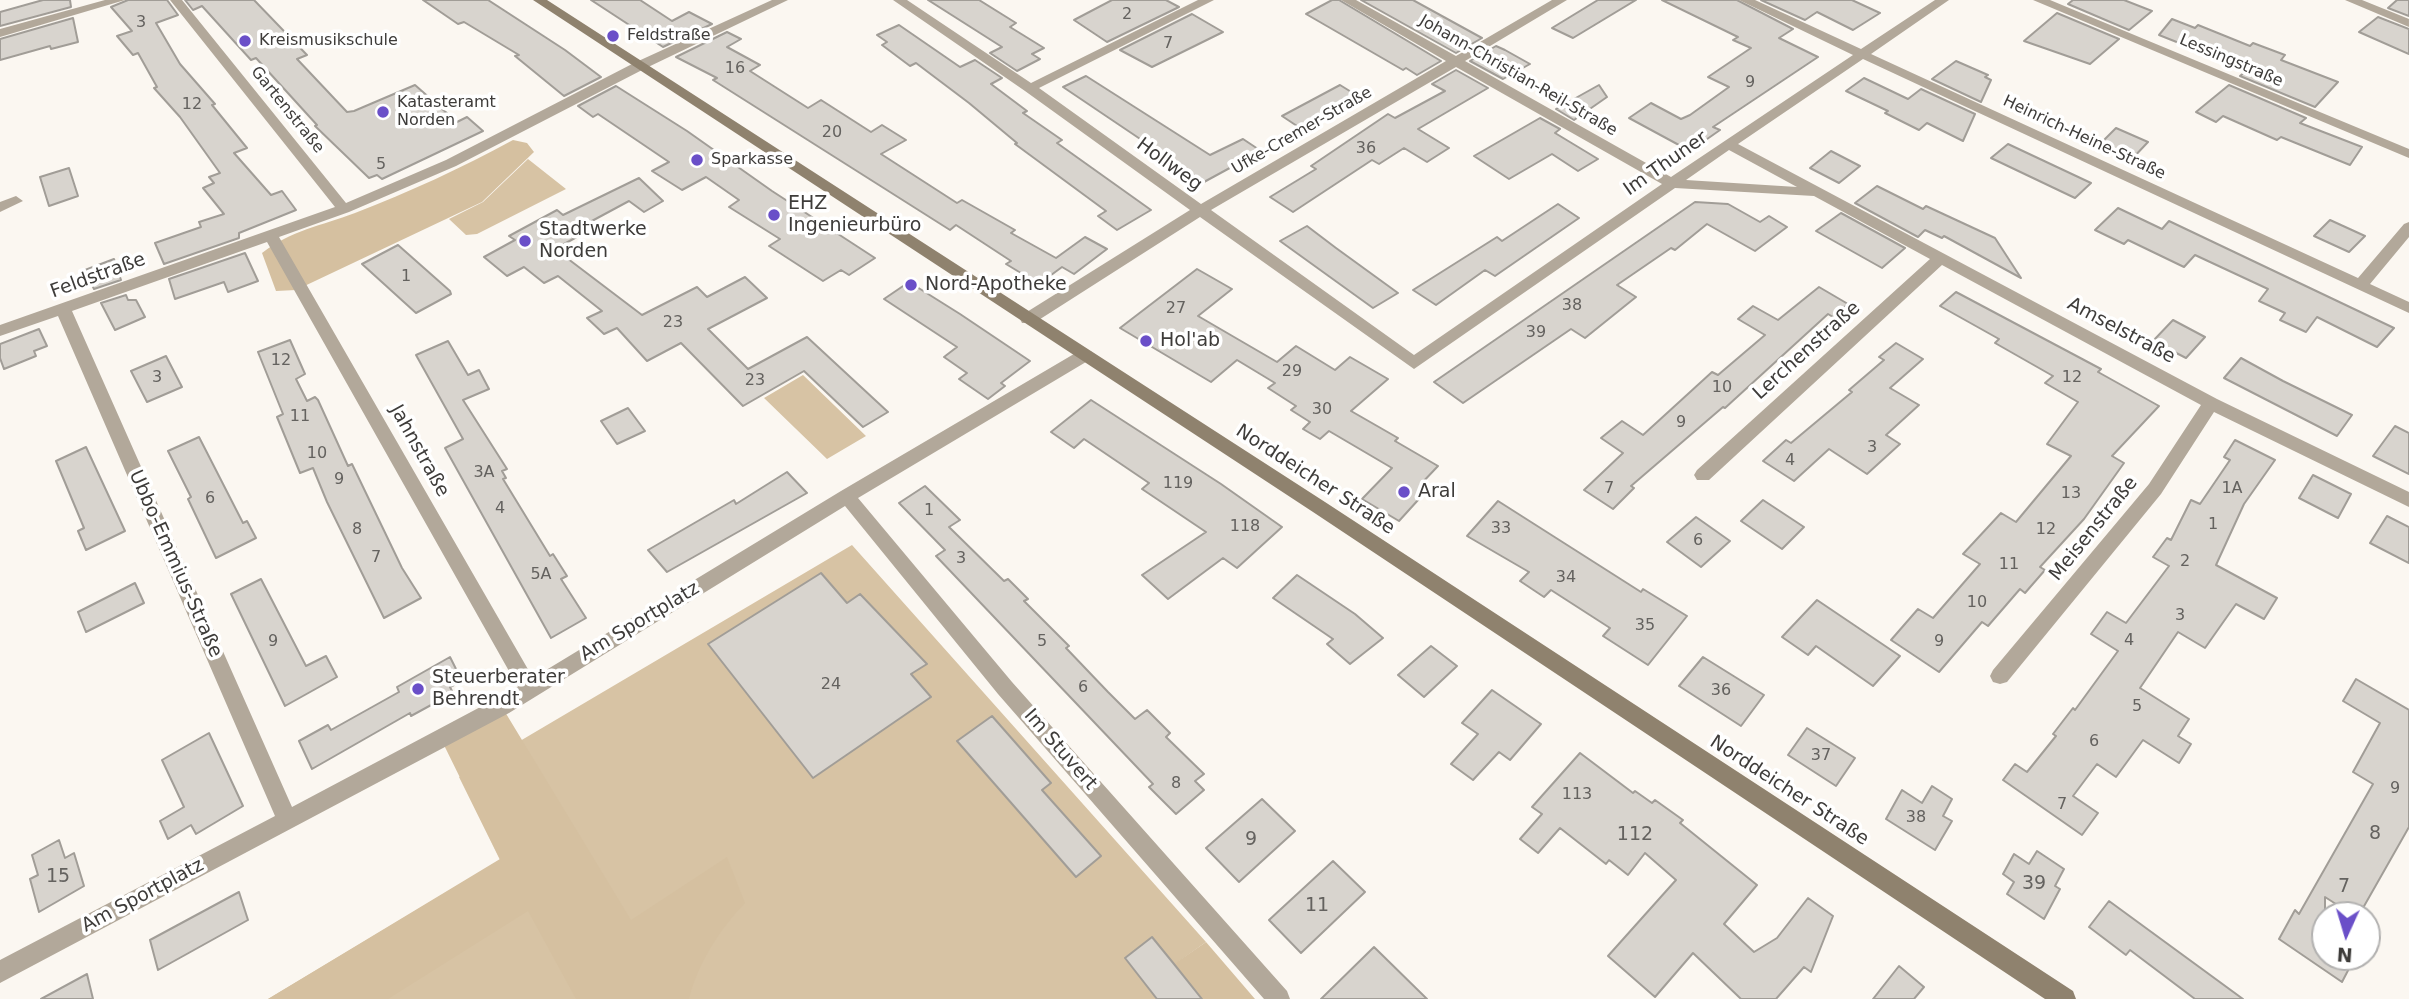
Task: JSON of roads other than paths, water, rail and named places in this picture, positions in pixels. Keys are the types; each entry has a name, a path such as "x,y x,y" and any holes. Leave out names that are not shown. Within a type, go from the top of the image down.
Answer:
{"main road":[{"name":"Norddeicher Straße","path":"538,0 1085,355 2065,999"}],"street":[{"path":"0,33 119,0"},
{"name":"Gartenstraße","path":"176,0 344,209"},
{"name":"Feldstraße","path":"0,331 344,209 451,163 639,66 782,0"},
{"name":"Hollweg","path":"899,0 1030,88 1414,363"},
{"path":"1030,88 1208,0"},
{"name":"Johann-Christian-Reil-Straße","path":"1347,0 1671,183"},
{"name":"Ufke-Cremer-Straße","path":"1028,319 1199,211 1561,0"},
{"name":"Heinrich-Heine-Straße","path":"1745,0 2409,309"},
{"name":"Im Thuner","path":"1414,363 1727,144 1943,0"},
{"name":"Lessingstraße","path":"2039,0 2409,154"},
{"path":"2351,0 2409,23"},
{"name":"Amselstraße","path":"1727,144 2211,403 2409,500"},
{"name":"Amselstraße","path":"1671,183 1818,193"},
{"path":"0,207 16,201"},
{"path":"2360,286 2409,227"},
{"name":"Jahnstraße","path":"270,235 529,689"},
{"name":"Lerchenstraße","path":"1703,475 1939,259"},
{"name":"Ubbo-Emmius-Straße","path":"63,309 287,820"},
{"name":"Am Sportplatz","path":"0,972 490,713 1085,355"},
{"name":"Meisenstraße","path":"2000,676 2155,489 2211,403"},
{"name":"Im Stuvert","path":"847,496 1004,688 1279,999"}],"place":[{"name":"Feldstraße","path":"613,36"},
{"name":"Kreismusikschule","path":"245,41"},
{"name":"Katasteramt Norden","path":"383,112"},
{"name":"Sparkasse","path":"697,160"},
{"name":"EHZ Ingenieurbüro","path":"774,215"},
{"name":"Stadtwerke Norden","path":"525,241"},
{"name":"Nord-Apotheke","path":"911,285"},
{"name":"Hol'ab","path":"1146,341"},
{"name":"Aral","path":"1404,492"},
{"name":"Steuerberater Behrendt","path":"418,689"}]}
